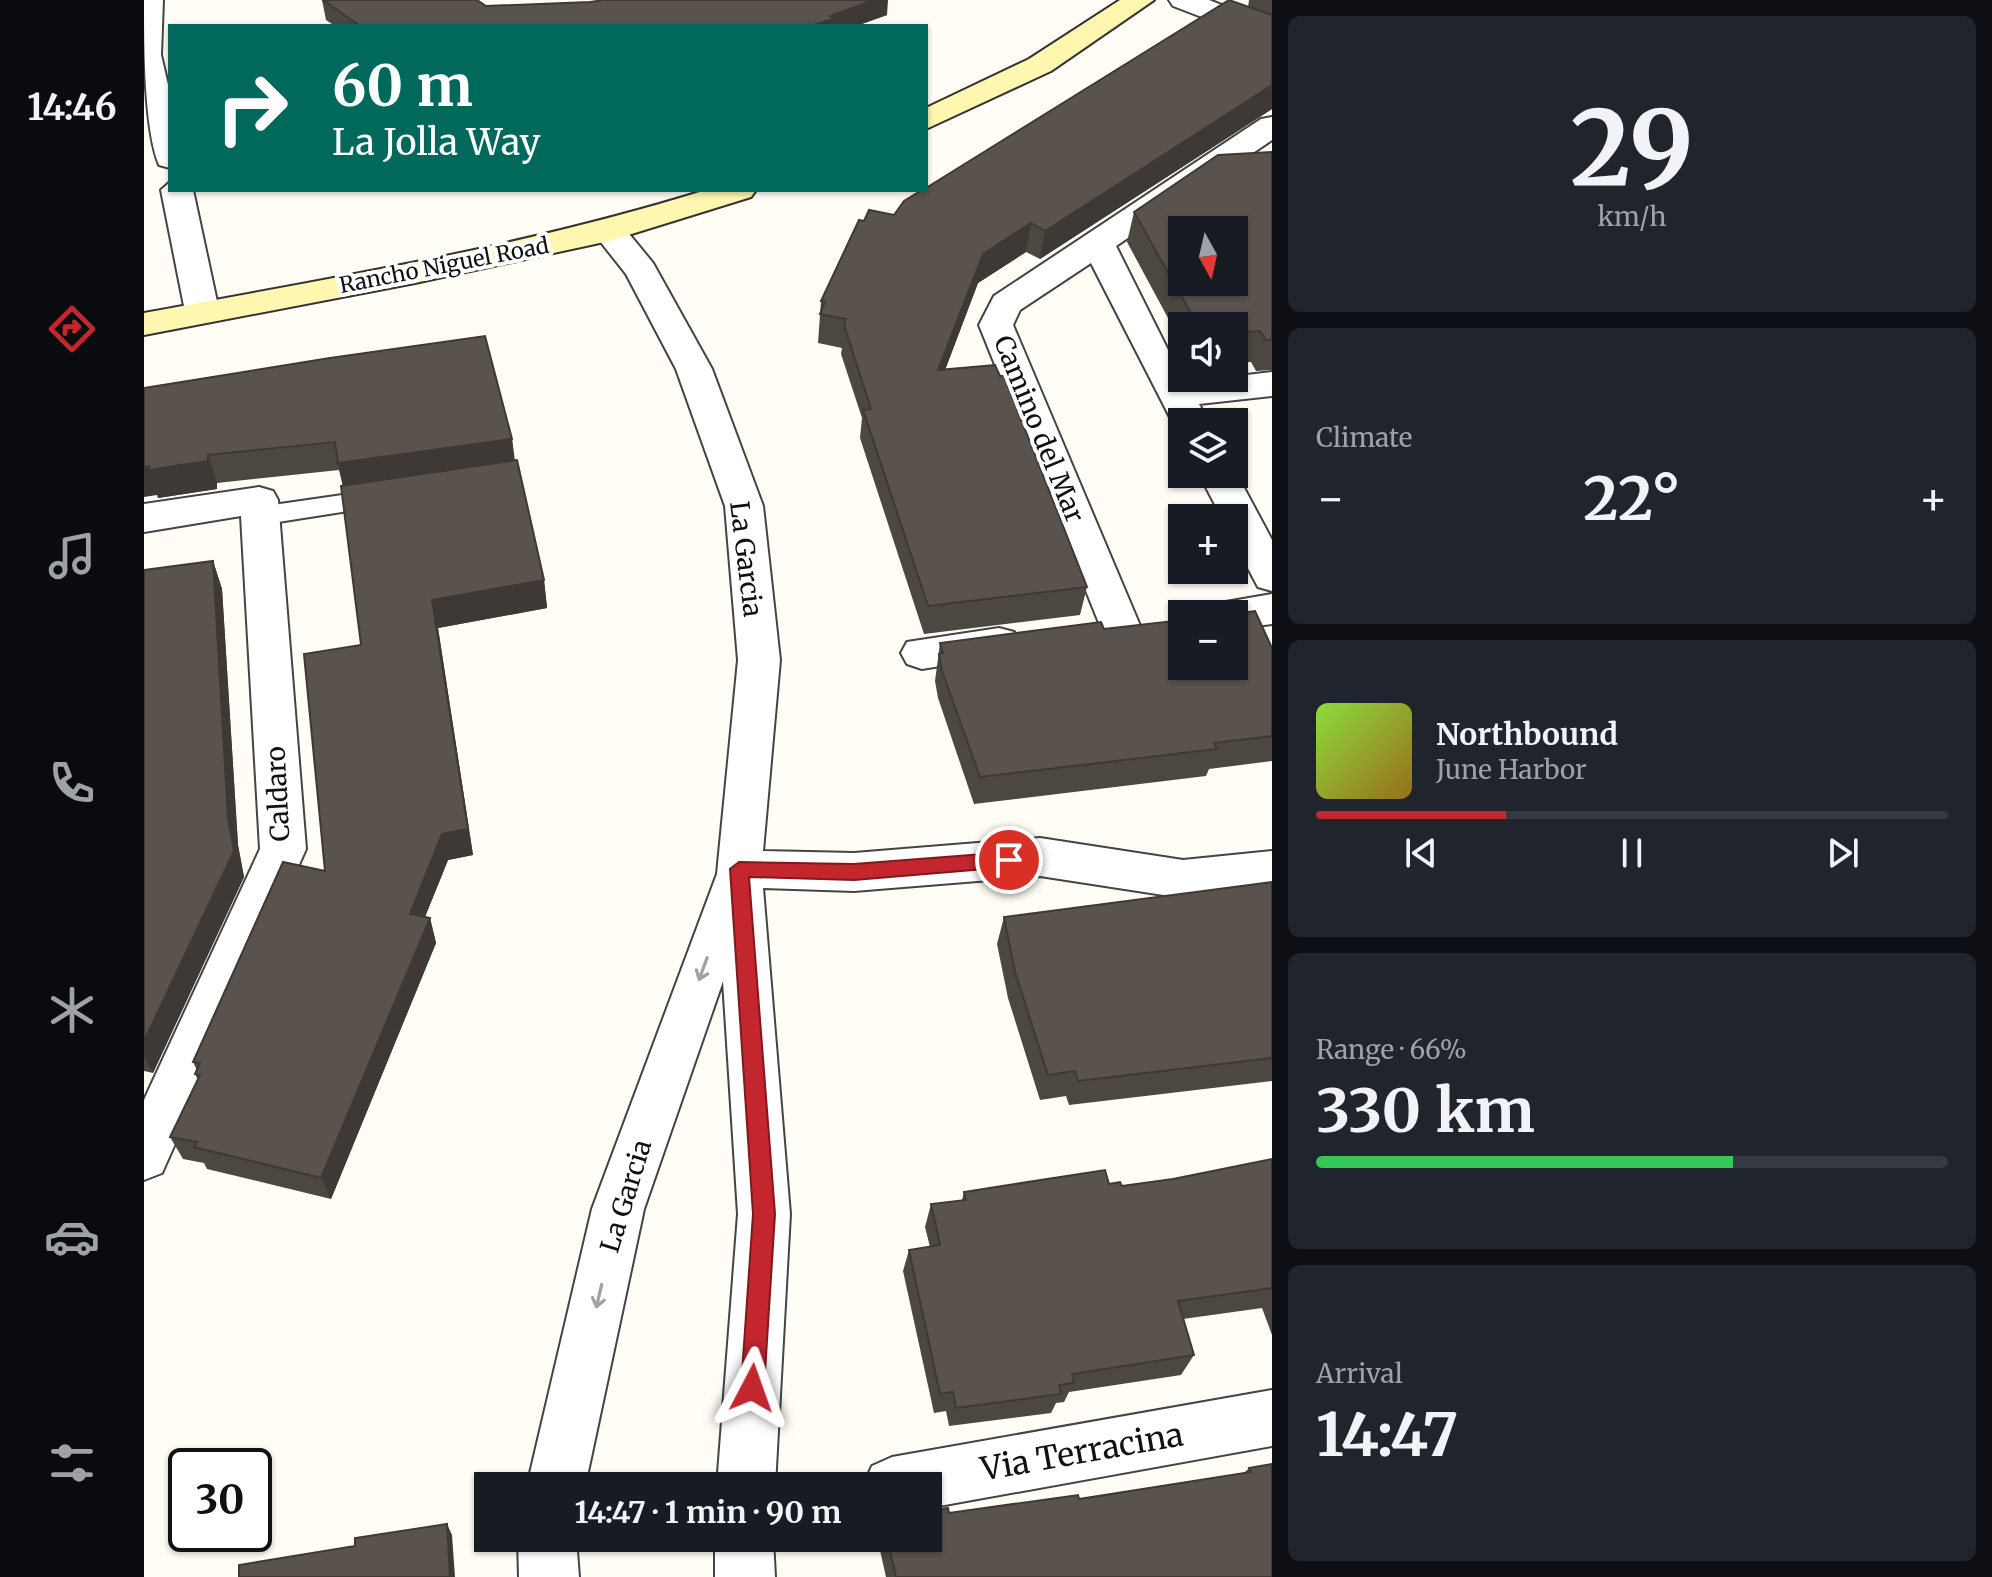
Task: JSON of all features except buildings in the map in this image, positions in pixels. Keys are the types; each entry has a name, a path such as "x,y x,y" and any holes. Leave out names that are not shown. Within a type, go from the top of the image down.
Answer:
{"street":[{"path":"149,0 146,55 168,149"},
{"path":"928,119 1040,65 1140,0"},
{"path":"1183,0 1272,35"},
{"name":"Camino del Mar","path":"1075,634 1136,626 996,325 1006,304 1272,126"},
{"path":"177,192 202,311"},
{"name":"Rancho Niguel Road","path":"144,324 415,273 609,231 734,192"},
{"name":"La Garcia","path":"609,231 641,270 694,369 744,506 759,660 739,869 764,1214 747,1472"},
{"path":"1098,244 1183,408 1272,384"},
{"path":"1225,488 1272,577"},
{"path":"144,518 259,508"},
{"name":"Caldaro","path":"144,1156 283,849 259,508"},
{"path":"1248,612 1272,609"},
{"path":"922,653 1029,640"},
{"path":"739,869 854,872 1040,857 1183,879 1272,870"},
{"name":"La Garcia","path":"559,1472 618,1209 739,869"},
{"name":"Via Terracina","path":"942,1477 1272,1418"},
{"path":"548,1552 549,1577"},
{"path":"744,1552 745,1577"}],"lane":[{"path":"259,508 411,494"}],"route":[{"path":"752,1388 764,1214 739,869 854,872 1009,860"}]}
